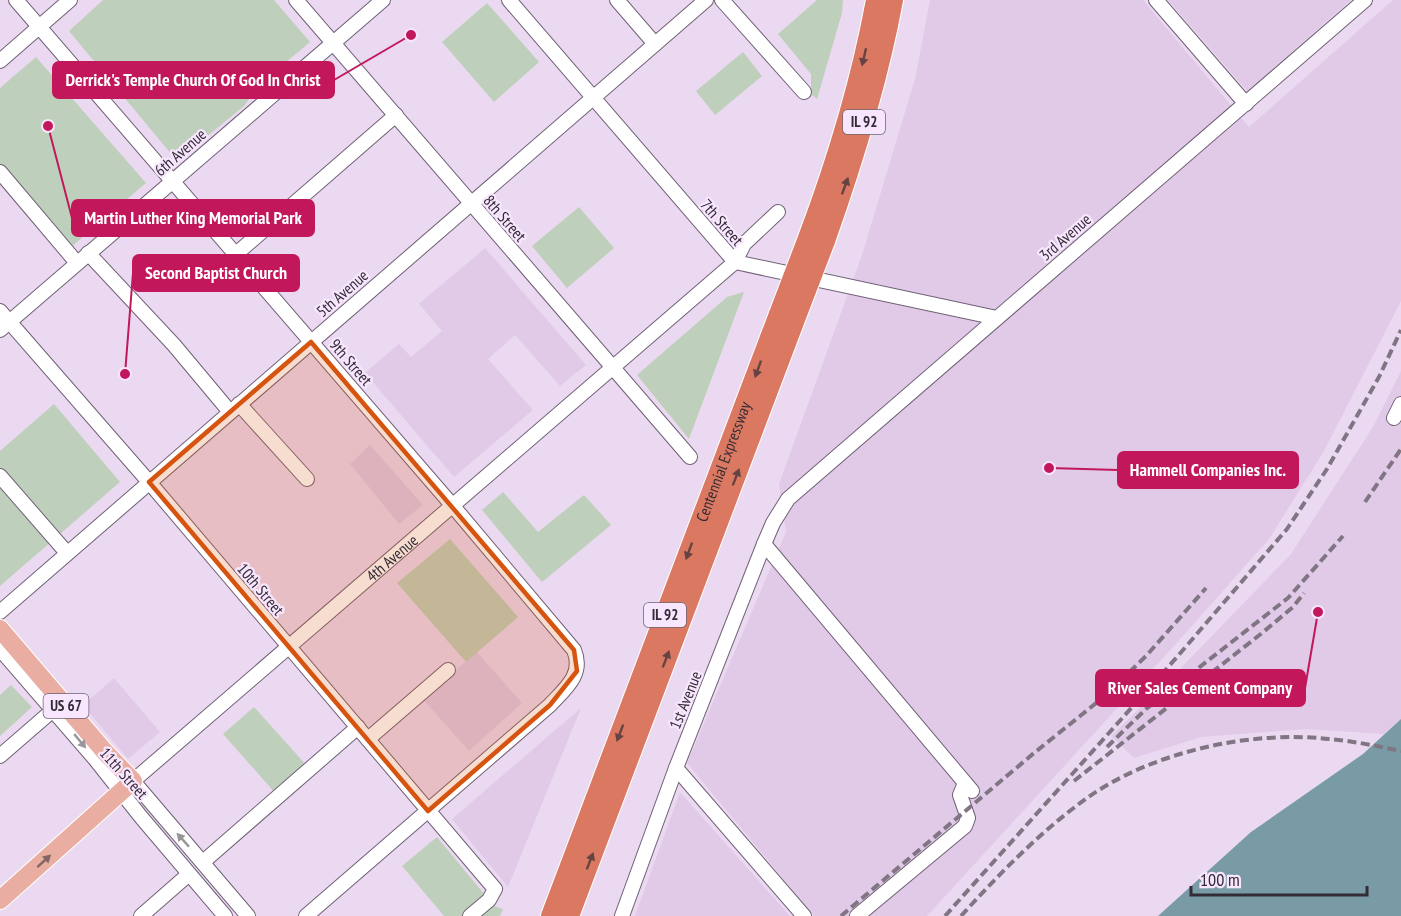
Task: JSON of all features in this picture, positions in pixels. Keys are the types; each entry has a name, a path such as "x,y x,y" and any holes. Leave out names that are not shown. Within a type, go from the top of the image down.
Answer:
{"highway":[{"name":"Centennial Expressway","path":"817,239 876,0"},
{"name":"Centennial Expressway","path":"551,916 817,239 850,170 879,67 893,0"},
{"path":"879,67 901,0"},
{"name":"Centennial Expressway","path":"569,916 786,318"}],"main road":[{"name":"11th Street","path":"0,629 105,752 127,787"},
{"name":"4th Avenue","path":"0,900 127,787"}],"street":[{"name":"9th Street","path":"16,0 452,505 574,650 578,670 550,705 428,811"},
{"path":"0,61 70,0"},
{"name":"8th Street","path":"296,0 690,457"},
{"name":"6th Avenue","path":"3,321 83,258 382,0"},
{"name":"7th Street","path":"509,0 735,262 997,318"},
{"path":"617,0 655,44"},
{"name":"5th Avenue","path":"0,612 706,0"},
{"path":"722,0 804,92"},
{"path":"1156,0 1246,104"},
{"name":"3rd Avenue","path":"788,500 1365,0"},
{"path":"236,254 396,115"},
{"path":"0,172 83,258 167,338 307,479"},
{"name":"4th Avenue","path":"127,787 735,262 744,244 778,212"},
{"name":"10th Street","path":"3,321 149,482 495,889 489,900 470,916"},
{"path":"1394,418 1401,404"},
{"path":"0,476 67,553"},
{"name":"1st Avenue","path":"622,916 676,768 764,544 773,523 788,500"},
{"path":"764,544 968,787 960,795 968,818 964,826 857,916"},
{"name":"11th Street","path":"0,649 53,710 203,862 248,916"},
{"path":"368,739 448,670"},
{"path":"0,756 53,710"},
{"path":"203,862 358,727"},
{"path":"676,768 804,916"},
{"name":"11th Street","path":"127,787 189,874 225,916"},
{"path":"306,916 428,811"},
{"path":"141,916 189,874"}],"highlighted area":[{"path":"311,342 574,650 577,671 550,705 428,811 149,482"}],"shaded area":[{"path":"103,0 274,0 310,42 249,93 250,98 244,106 177,161 69,31"},
{"path":"817,0 843,0 842,13 817,99 811,94 811,74 778,34"},
{"path":"930,0 1143,0 1249,127 1393,0 1401,0 1401,301 1324,451 1269,539 927,916 814,916 687,763 786,532 779,484 862,255 915,79"},
{"path":"1168,0 1351,0 1247,91"},
{"path":"487,3 539,62 494,102 442,42"},
{"path":"743,52 762,76 715,115 696,91"},
{"path":"36,57 146,183 70,248 0,165 0,88"},
{"path":"579,207 614,248 567,288 532,246"},
{"path":"485,248 586,365 560,386 515,335 488,359 533,410 454,477 365,373 399,344 411,357 442,331 419,304"},
{"path":"744,292 689,439 637,375 727,297"},
{"path":"1401,371 1401,719 1384,734 1306,729 1201,737 1134,758 1111,736 1178,671 1291,554 1373,427"},
{"path":"54,404 120,482 0,586 0,451"},
{"path":"370,445 423,505 399,524 350,464"},
{"path":"503,492 538,532 584,495 611,525 542,582 482,510"},
{"path":"450,539 518,617 466,662 397,583"},
{"path":"477,652 522,703 469,751 422,698"},
{"path":"114,678 160,732 128,759 83,705"},
{"path":"11,685 32,707 0,736 0,695"},
{"path":"254,707 308,767 276,794 223,734"},
{"path":"581,708 508,887 452,819"},
{"path":"1401,719 1401,916 1158,916 1251,832 1363,754"},
{"path":"680,792 790,916 635,916"},
{"path":"437,837 494,906 503,909 500,916 444,916 402,866"}],"railway":[{"path":"945,916 1177,657 1287,529 1327,469 1379,377 1401,330"},
{"path":"1365,502 1401,449"},
{"path":"1107,747 1146,709 1288,598 1343,536"},
{"path":"841,916 1105,696 1147,655 1206,588"},
{"path":"1074,781 1262,633 1293,607 1304,593"},
{"path":"961,916 1021,854 1070,811 1113,782 1141,768 1203,748 1267,738 1329,739 1401,751"}],"place":[{"name":"Derrick's Temple Church Of God In Christ","path":"411,35"},
{"name":"Martin Luther King Memorial Park","path":"48,126"},
{"name":"Second Baptist Church","path":"125,374"},
{"name":"Hammell Companies Inc.","path":"1049,468"},
{"name":"River Sales Cement Company","path":"1318,612"}]}
